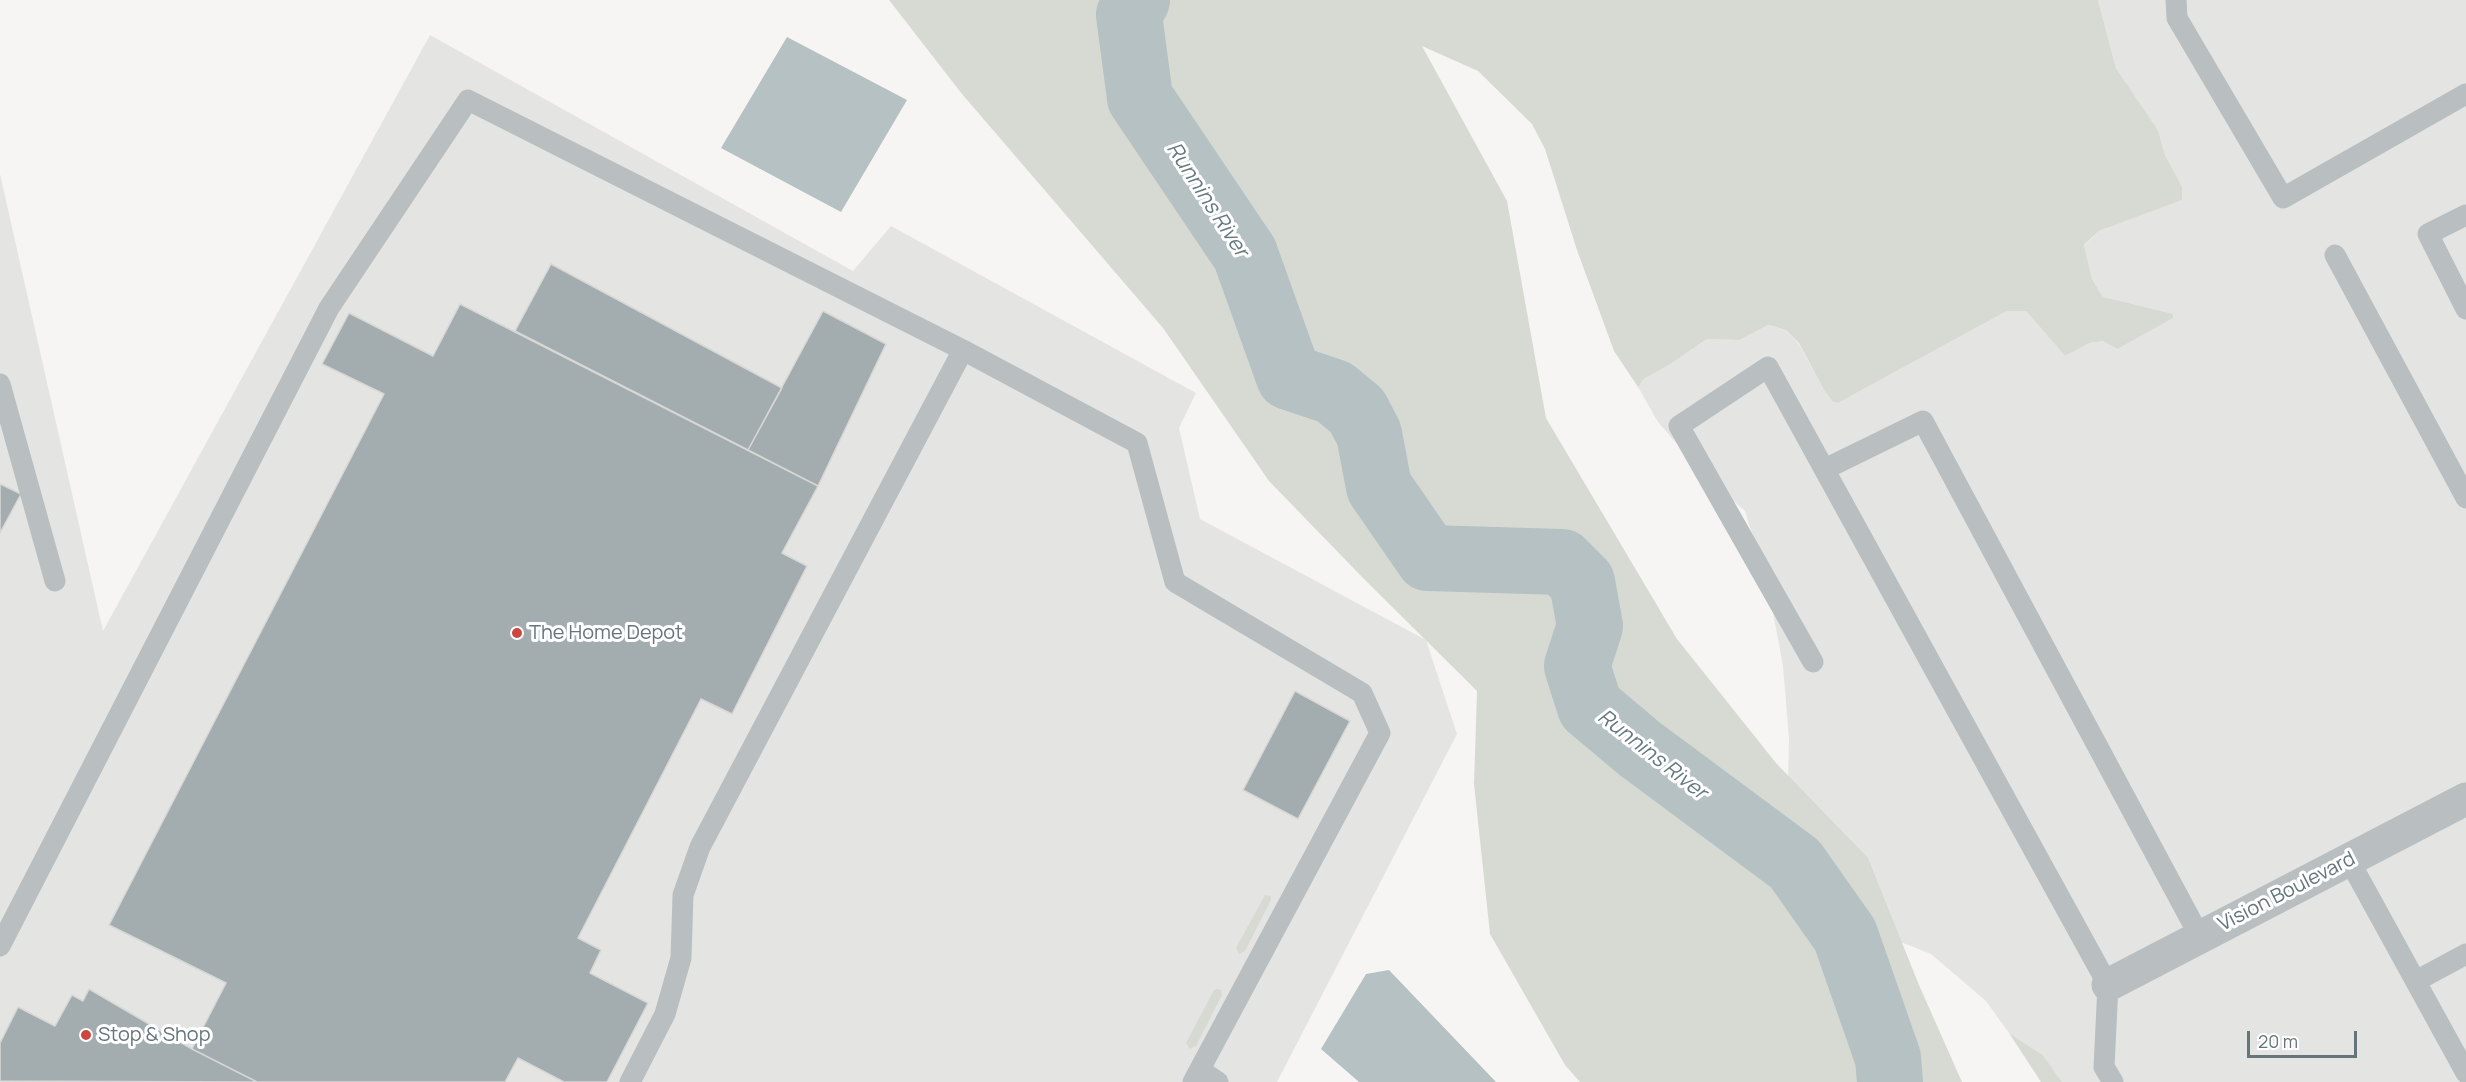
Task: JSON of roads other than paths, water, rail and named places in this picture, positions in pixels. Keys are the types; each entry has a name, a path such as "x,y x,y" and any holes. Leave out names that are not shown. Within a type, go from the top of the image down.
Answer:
{"street":[{"name":"Vision Boulevard","path":"2108,985 2466,799"}],"lane":[{"path":"2176,0 2177,18 2283,198 2466,94"},
{"path":"0,946 329,308 468,99 963,350 1137,443 1175,582 1362,693 1380,733 1197,1076 1218,1082"},
{"path":"2466,215 2427,234 2466,309"},
{"path":"2335,255 2466,498"},
{"path":"630,1082 664,1014 681,958 683,895 700,847 963,350"},
{"path":"1814,662 1679,426 1768,367 2108,985 2104,1067 2112,1082"},
{"path":"0,384 55,581"},
{"path":"1825,469 1923,421 2200,937"},
{"path":"2349,860 2466,1073"},
{"path":"2416,981 2466,954"}],"waterway":[{"name":"Runnins River","path":"1137,0 1129,15 1140,98 1245,254 1289,377 1334,392 1357,411 1369,434 1379,487 1428,558 1562,562 1582,582 1590,626 1577,666 1590,707 1640,749 1795,864 1845,935 1888,1058 1890,1082"}],"place":[{"name":"The Home Depot","path":"517,633"},
{"name":"Stop & Shop","path":"86,1035"}]}
